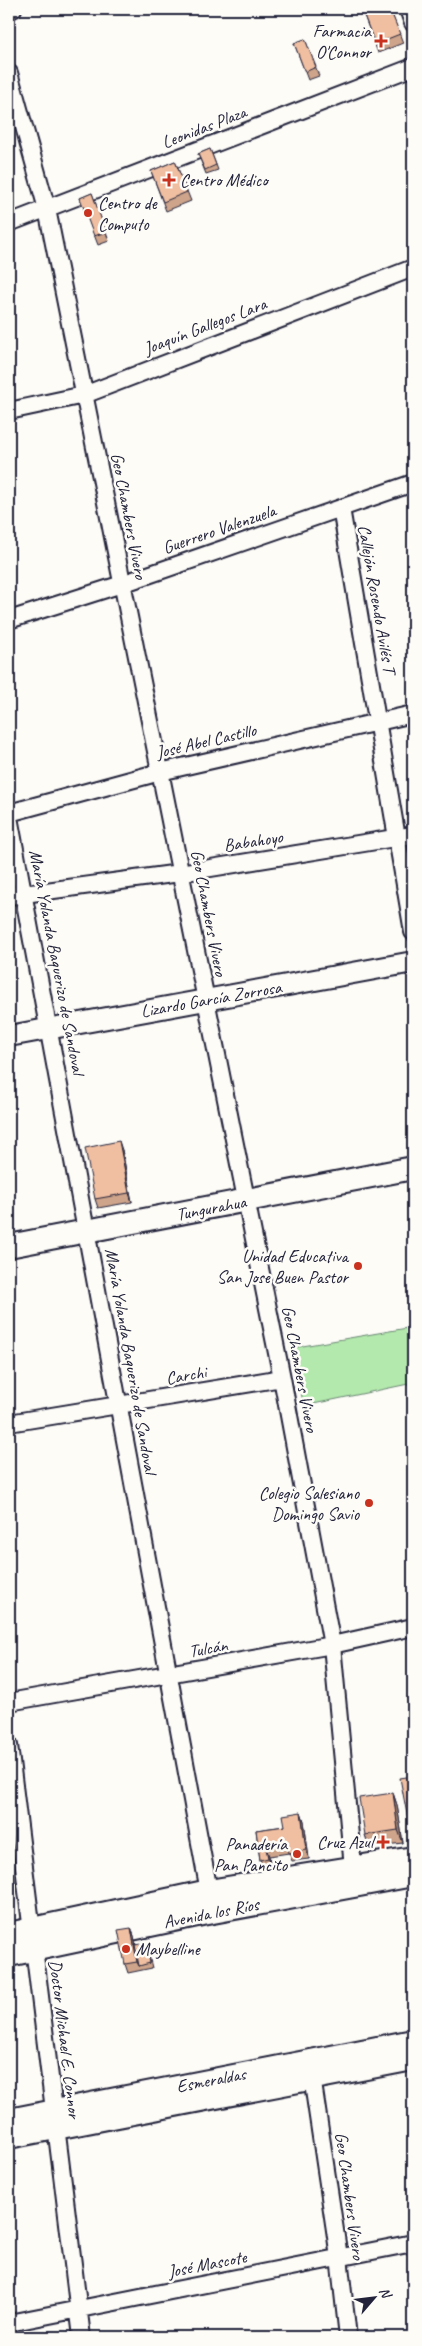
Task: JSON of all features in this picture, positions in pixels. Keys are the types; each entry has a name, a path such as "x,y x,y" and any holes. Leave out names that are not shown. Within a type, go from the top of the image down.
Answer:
{"main road":[{"name":"Tungurahua","path":"9,1246 413,1168"},
{"name":"Avenida los Ríos","path":"354,1877 413,1858"},
{"name":"Avenida los Ríos","path":"9,1955 32,1940 211,1901 354,1877 413,1875"},
{"name":"Avenida los Ríos","path":"9,1934 32,1940"},
{"name":"Esmeraldas","path":"9,2137 55,2120 311,2070 413,2041"},
{"name":"Esmeraldas","path":"311,2070 413,2059"},
{"name":"Esmeraldas","path":"9,2120 55,2120"}],"street":[{"path":"9,10 13,9"},
{"path":"408,9 413,23"},
{"name":"Leonidas Plaza","path":"9,223 413,67"},
{"name":"Geo Chambers Vivero","path":"9,73 47,209 282,1378 332,1645 354,1877"},
{"name":"Joaquín Gallegos Lara","path":"9,412 84,395 413,268"},
{"name":"Guerrero Valenzuela","path":"9,620 122,584 413,484"},
{"name":"Callejón Rosendo Avilés T","path":"341,508 378,722 405,836 413,932"},
{"name":"José Abel Castillo","path":"9,812 160,772 413,714"},
{"name":"María Yolanda Baquerizo de Sandoval","path":"9,817 17,894 50,1029 211,1901"},
{"name":"Babahoyo","path":"17,894 180,874 405,836"},
{"name":"Lizardo García Zorrosa","path":"9,1036 413,962"},
{"name":"Carchi","path":"9,1423 282,1378"},
{"name":"Tulcán","path":"9,1702 332,1645 413,1627"},
{"name":"Doctor Michael E. Connor","path":"9,1746 82,2337"},
{"name":"Geo Chambers Vivero","path":"311,2070 339,2258 348,2337"},
{"name":"José Mascote","path":"9,2323 413,2243"}],"green space":[{"path":"413,1327 413,1383 304,1406 291,1348"}],"building":[{"path":"390,9 400,34 375,44 362,10"},
{"path":"305,39 316,67 305,72 294,43"},
{"path":"210,149 216,165 205,170 198,154"},
{"path":"175,161 187,192 163,202 151,171"},
{"path":"92,193 106,232 94,236 80,198"},
{"path":"119,1141 129,1193 95,1199 85,1148"},
{"path":"413,1776 413,1830 410,1830 400,1778"},
{"path":"393,1793 398,1830 365,1835 359,1798"},
{"path":"301,1812 306,1850 288,1853 287,1844 266,1848 268,1858 260,1860 256,1830 285,1826 283,1815"},
{"path":"131,1928 137,1962 125,1964 118,1930"},
{"path":"146,1943 150,1963 139,1966 135,1945"}],"place":[{"name":"Farmacia O'Connor","path":"381,41"},
{"name":"Centro Médico","path":"169,180"},
{"name":"Centro de Computo","path":"88,213"},
{"name":"Unidad Educativa San Jose Buen Pastor","path":"358,1266"},
{"name":"Colegio Salesiano Domingo Savio","path":"369,1503"},
{"name":"Cruz Azul","path":"383,1842"},
{"name":"Panadería Pan Pancito","path":"297,1854"},
{"name":"Maybelline","path":"126,1949"}]}
